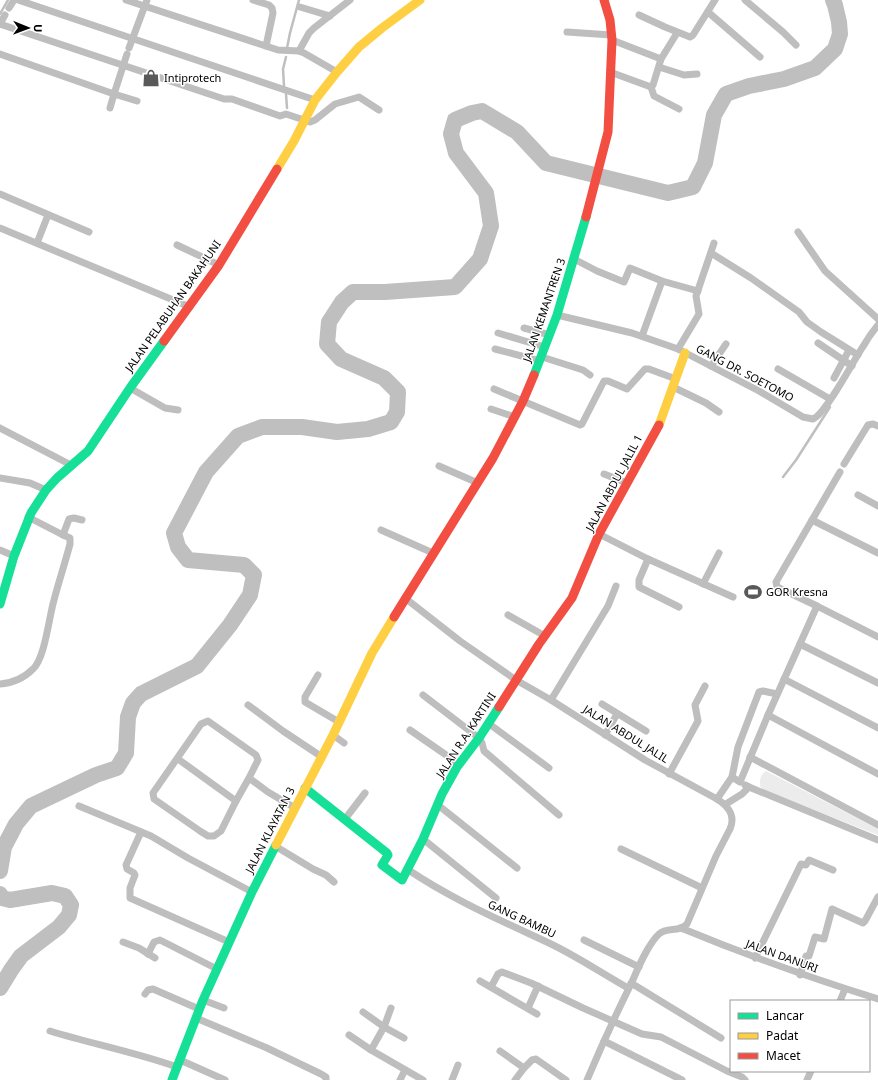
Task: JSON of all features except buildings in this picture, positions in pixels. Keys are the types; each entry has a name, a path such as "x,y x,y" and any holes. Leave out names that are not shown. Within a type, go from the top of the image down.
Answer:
{"street":[{"path":"14,0 0,24 224,98 232,98 280,116 286,114 310,122 315,120 335,104 356,98 362,99 379,110"},
{"path":"18,0 315,100"},
{"path":"126,0 146,3 278,50 298,51 304,53 337,72"},
{"path":"253,0 269,5 272,8 273,13 266,46"},
{"path":"298,51 308,33 350,0"},
{"name":"JALAN KEMANTREN 3","path":"405,598 478,483 515,417 541,359 557,315 606,144 609,118 612,37 609,14 604,0"},
{"path":"639,15 688,37 692,36 715,0"},
{"path":"745,0 796,45"},
{"name":"JALAN PELABUHAN BAKAHUNI","path":"0,604 2,585 28,518 46,490 71,465 88,451 130,388 219,265 291,147 315,100 359,47 415,1"},
{"path":"110,108 128,51 146,3"},
{"path":"300,6 330,16"},
{"path":"708,12 760,58"},
{"path":"568,32 612,37 684,75 697,74"},
{"path":"677,33 660,63 651,87 654,96 679,109"},
{"path":"0,54 137,101"},
{"path":"610,72 651,87"},
{"path":"0,194 89,232"},
{"path":"37,243 48,215"},
{"path":"0,228 190,307"},
{"path":"798,232 825,271 878,319"},
{"path":"681,351 699,314 696,301 698,291 714,243"},
{"path":"177,245 219,265"},
{"path":"711,253 751,278 798,312 807,322 858,355"},
{"path":"574,259 624,282 630,268 662,281 698,291"},
{"path":"642,336 662,281"},
{"name":"GANG DR. SOETOMO","path":"557,315 642,336 681,351 759,391 803,417 808,418 815,418 820,414 878,325"},
{"path":"524,328 550,335"},
{"path":"498,333 545,347"},
{"path":"818,343 852,366"},
{"path":"711,366 726,344"},
{"path":"495,349 583,370 590,375"},
{"name":"JALAN ABDUL JALIL 1","path":"516,680 572,598 599,534 660,422 675,383 681,351"},
{"path":"834,378 848,352"},
{"path":"494,389 580,425 582,424 604,381 608,381 627,389 645,369 649,368 719,412"},
{"path":"778,369 830,399"},
{"path":"130,388 165,408 178,410"},
{"path":"491,409 515,417"},
{"path":"844,464 868,425 873,424 878,426"},
{"path":"0,428 71,465"},
{"path":"439,466 478,483"},
{"path":"840,472 776,584 777,587 878,637"},
{"path":"604,474 627,483"},
{"path":"0,478 30,483 46,490"},
{"path":"858,495 878,506"},
{"path":"0,684 12,683 19,679 33,669 40,658 70,544 70,538 28,518"},
{"path":"62,534 69,520 72,518 82,520"},
{"path":"812,520 878,553"},
{"path":"381,530 433,553"},
{"path":"599,534 648,559 733,597"},
{"path":"0,550 14,556"},
{"path":"704,584 719,553"},
{"path":"648,559 639,580 639,587 680,607"},
{"path":"551,700 608,606 616,586"},
{"name":"JALAN ABDUL JALIL","path":"405,598 460,641 516,680 551,700 669,774 726,804"},
{"name":"JALAN KLAYATAN 3","path":"172,1080 203,1000 252,892 322,757 372,653 405,598"},
{"path":"740,782 777,694 817,606"},
{"path":"508,615 545,636"},
{"path":"800,644 878,683"},
{"path":"318,675 305,697 305,702 339,722"},
{"path":"784,679 878,728"},
{"name":"JALAN R.A. KARTINI","path":"408,869 423,839 442,794 459,764 479,738 516,680"},
{"path":"669,774 698,721 695,705 705,686"},
{"path":"717,798 732,777 738,748 759,692 763,691 777,694"},
{"path":"423,695 479,738 484,751 559,815"},
{"path":"602,704 646,731"},
{"path":"248,705 322,757"},
{"path":"605,735 617,714"},
{"path":"768,715 878,774"},
{"path":"208,721 256,755 258,760 249,778 236,800 221,831 214,836 208,836 154,799 153,793 178,759 201,724 208,721"},
{"path":"488,723 549,768"},
{"path":"410,730 459,764"},
{"path":"333,735 344,743"},
{"path":"750,757 878,825"},
{"path":"178,759 236,800"},
{"path":"732,777 749,787 878,840"},
{"path":"249,778 268,792 295,808"},
{"path":"587,1080 612,1020 646,953 659,934 667,930 681,928 687,924 716,856 732,824 732,814 726,804 742,794 749,787"},
{"path":"305,788 388,854 382,865 401,880 408,869"},
{"path":"345,819 365,793"},
{"path":"438,805 517,868"},
{"path":"79,806 152,836 188,858 252,892"},
{"path":"141,832 126,865 127,869 135,875 130,888 130,898 229,942"},
{"path":"423,839 496,898"},
{"path":"280,849 326,875 334,882"},
{"path":"621,849 702,888"},
{"path":"754,958 801,864 806,865 809,860 833,870"},
{"name":"GANG BAMBU","path":"408,869 459,901 552,945 630,986 721,1038"},
{"path":"800,974 806,956 810,956 815,937 824,938 832,909 862,923 865,921 878,897"},
{"name":"JALAN DANURI","path":"681,928 754,958 878,999"},
{"path":"148,954 154,942 160,940 217,969"},
{"path":"584,940 639,966"},
{"path":"123,942 155,958"},
{"path":"492,987 498,974 502,972 538,986 642,1034 661,1037 727,1072 742,1077 745,1080"},
{"path":"480,981 537,1014"},
{"path":"528,1008 538,986"},
{"path":"145,994 148,990 153,988 200,1009"},
{"path":"840,1000 845,989"},
{"path":"203,1000 224,1008"},
{"path":"371,1050 384,1027 391,1008"},
{"path":"363,1012 384,1027 404,1038"},
{"path":"196,1018 267,1048 321,1074 326,1077 326,1080"},
{"path":"50,1031 178,1064 226,1080"},
{"path":"349,1034 371,1050 423,1080"},
{"path":"604,1041 682,1080"},
{"path":"500,1051 524,1068"},
{"path":"515,1080 532,1060 536,1060 566,1080"},
{"path":"452,1080 458,1065"},
{"path":"400,1080 405,1070"}],"shaded area":[{"path":"766,771 878,829 878,835 763,790 760,786 760,779"}],"waterway":[{"path":"0,14 8,0"},
{"path":"287,48 299,0"},
{"path":"0,871 4,847 16,824 31,806 96,775 117,768 126,753 128,717 133,703 141,694 197,666 230,625 250,595 254,575 244,565 188,560 178,547 174,533 206,472 238,436 262,427 302,427 337,432 368,429 391,422 397,412 398,392 384,378 341,359 327,344 329,322 342,302 353,292 385,292 455,287 480,259 491,226 486,193 456,153 451,134 455,120 472,113 482,111 517,132 546,163 668,193 693,187 705,163 714,115 726,94 749,86 784,79 815,68 835,49 840,34 839,22 833,0"},
{"path":"284,86 283,69 286,57"},
{"path":"286,94 287,108"},
{"path":"783,477 796,460 830,407"},
{"path":"0,894 2,898 10,900 52,893 65,896 71,905 69,915 59,927 21,956 0,988"}],"traffic: fast":[{"path":"534,375 557,315 586,217"},
{"path":"0,604 14,556 31,513 46,490 57,478 88,451 130,388 164,341"},
{"path":"305,788 387,853 388,855 382,865 402,880 423,839 442,794 457,767 479,738 499,707"},
{"path":"172,1080 203,1000 252,892 276,845"}],"traffic: slow":[{"path":"277,169 294,141 315,100 337,72 359,47 420,0"},
{"path":"659,425 685,353"},
{"path":"276,845 333,735 372,653 394,617"}],"traffic: jam":[{"path":"586,217 608,132 612,40 610,20 604,0"},
{"path":"164,341 219,265 277,169"},
{"path":"394,617 493,458 523,401 534,375"},
{"path":"499,707 539,644 572,598 599,534 659,425"}],"place":[{"name":"Intiprotech","path":"151,78"},
{"name":"GOR Kresna","path":"753,592"}]}
